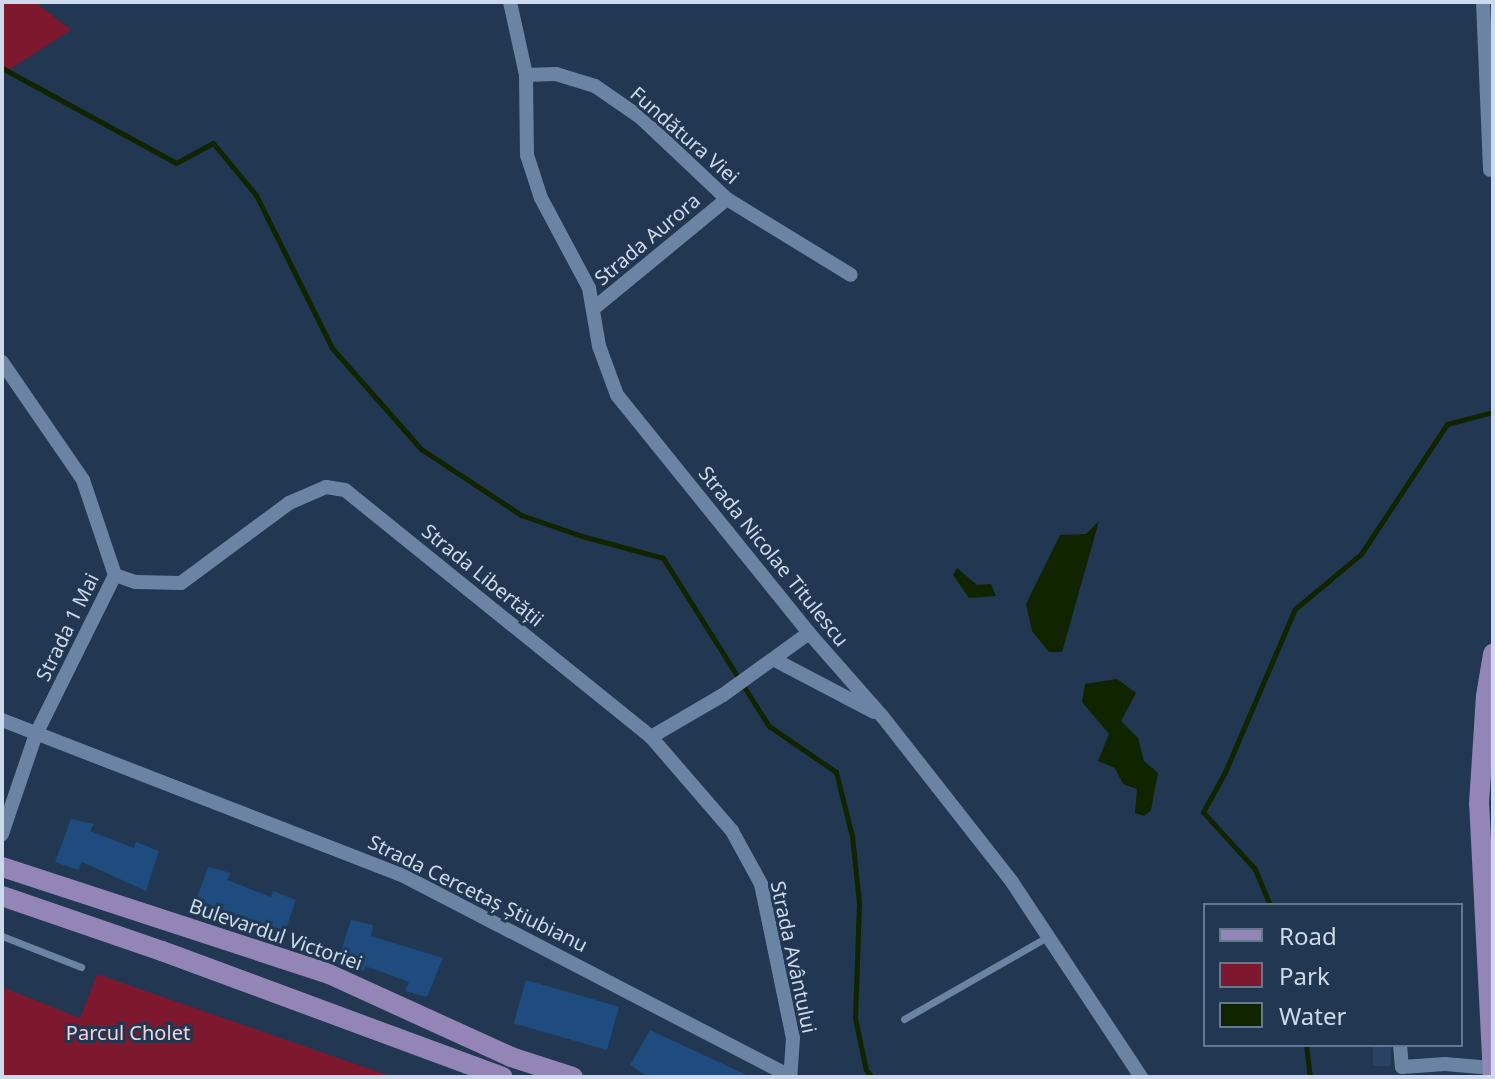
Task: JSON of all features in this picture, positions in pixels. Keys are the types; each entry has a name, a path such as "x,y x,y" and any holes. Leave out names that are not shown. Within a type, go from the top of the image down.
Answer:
{"main road":[{"path":"1493,654 1479,804 1493,1077"},
{"name":"Bulevardul Victoriei","path":"2,867 329,974 511,1057 573,1077"},
{"path":"2,896 502,1077"}],"street":[{"name":"Strada Nicolae Titulescu","path":"510,2 526,75 527,155 541,198 589,288 599,346 617,395 809,633 882,716 1012,882 1141,1077"},
{"path":"1483,2 1490,170"},
{"name":"Fundătura Viei","path":"526,75 556,74 595,86 640,117 727,199 851,275"},
{"name":"Strada Aurora","path":"593,309 727,199"},
{"name":"Strada 1 Mai","path":"2,362 83,480 115,575 36,734 2,834"},
{"name":"Strada Libertății","path":"115,575 135,582 181,583 289,503 326,487 345,490 651,737"},
{"path":"651,737 723,695 809,633"},
{"path":"775,660 882,716"},
{"name":"Strada Cercetaș Știubianu","path":"2,720 400,874 790,1076"},
{"name":"Strada Avântului","path":"651,737 732,831 761,884 793,1038 790,1076"},
{"path":"1400,1047 1402,1072 1445,1064 1492,1068"}],"lane":[{"path":"2,936 81,967"},
{"path":"904,1019 1047,937"}],"shaded area":[{"path":"1373,1047 1391,1047 1391,1066 1373,1066"}],"green space":[{"path":"2,2 35,2 71,30 2,74"},
{"name":"Parcul Cholet","path":"97,974 393,1077 2,1077 2,987 80,1018"}],"water":[{"path":"1099,521 1062,652 1049,652 1032,631 1026,604 1060,535 1086,534"},
{"path":"957,568 977,585 991,584 996,596 969,598 953,575"},
{"path":"1117,679 1136,693 1121,721 1138,738 1144,761 1158,773 1151,810 1144,816 1135,813 1137,789 1123,784 1115,768 1098,761 1109,734 1082,702 1085,684"}],"building":[{"path":"71,819 94,824 90,831 134,848 136,842 159,851 146,891 82,862 78,870 55,862"},
{"path":"208,867 231,873 227,880 271,897 273,891 296,900 282,940 218,911 215,918 192,911"},
{"path":"351,920 373,925 371,936 443,958 427,997 405,991 409,982 365,966 364,971 337,963"},
{"path":"526,980 619,1007 607,1050 514,1023"},
{"path":"650,1030 751,1077 648,1077 630,1065"}],"waterway":[{"path":"2,68 176,163 213,143 256,195 332,348 421,449 521,515 582,536 663,558 769,726 836,772 852,836 859,903 855,1018 866,1070 872,1077"},
{"path":"1269,903 1255,869 1203,812 1225,772 1295,609 1361,554 1447,424 1493,412"},
{"path":"1306,1047 1310,1077"}]}
